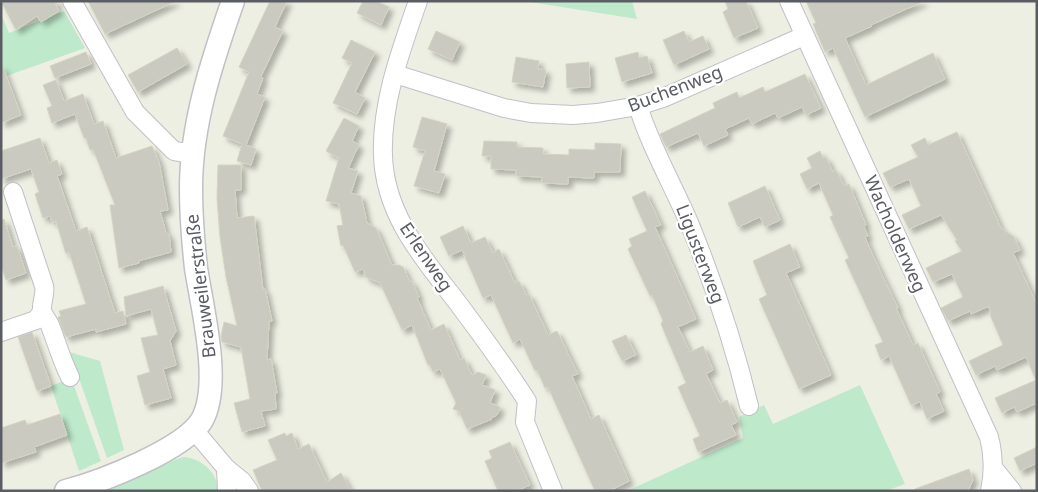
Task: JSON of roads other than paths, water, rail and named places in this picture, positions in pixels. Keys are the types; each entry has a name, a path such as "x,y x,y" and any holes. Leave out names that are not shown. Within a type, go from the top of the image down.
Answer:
{"street":[{"path":"72,1 135,112 174,151 193,154"},
{"name":"Brauweilerstraße","path":"66,491 110,476 181,441 194,430 207,409 210,386 209,352 193,242 191,186 193,154 206,87 217,46 233,1"},
{"name":"Erlenweg","path":"418,1 395,74 386,116 383,142 384,170 392,201 414,246 493,351 527,401 525,422 554,491"},
{"name":"Wacholderweg","path":"789,1 989,437 993,452 994,469"},
{"name":"Buchenweg","path":"395,74 504,108 531,113 581,114 617,111 663,98 804,36"},
{"name":"Ligusterweg","path":"638,106 646,133 672,186 710,276 736,352 749,406"},
{"path":"13,192 44,286 42,312 50,325 62,360 70,376"},
{"path":"1,332 36,320 42,312"},
{"path":"194,430 226,468 242,481 250,491"},
{"path":"226,468 227,491"},
{"path":"990,491 994,469"},
{"path":"994,469 1012,491"}]}
